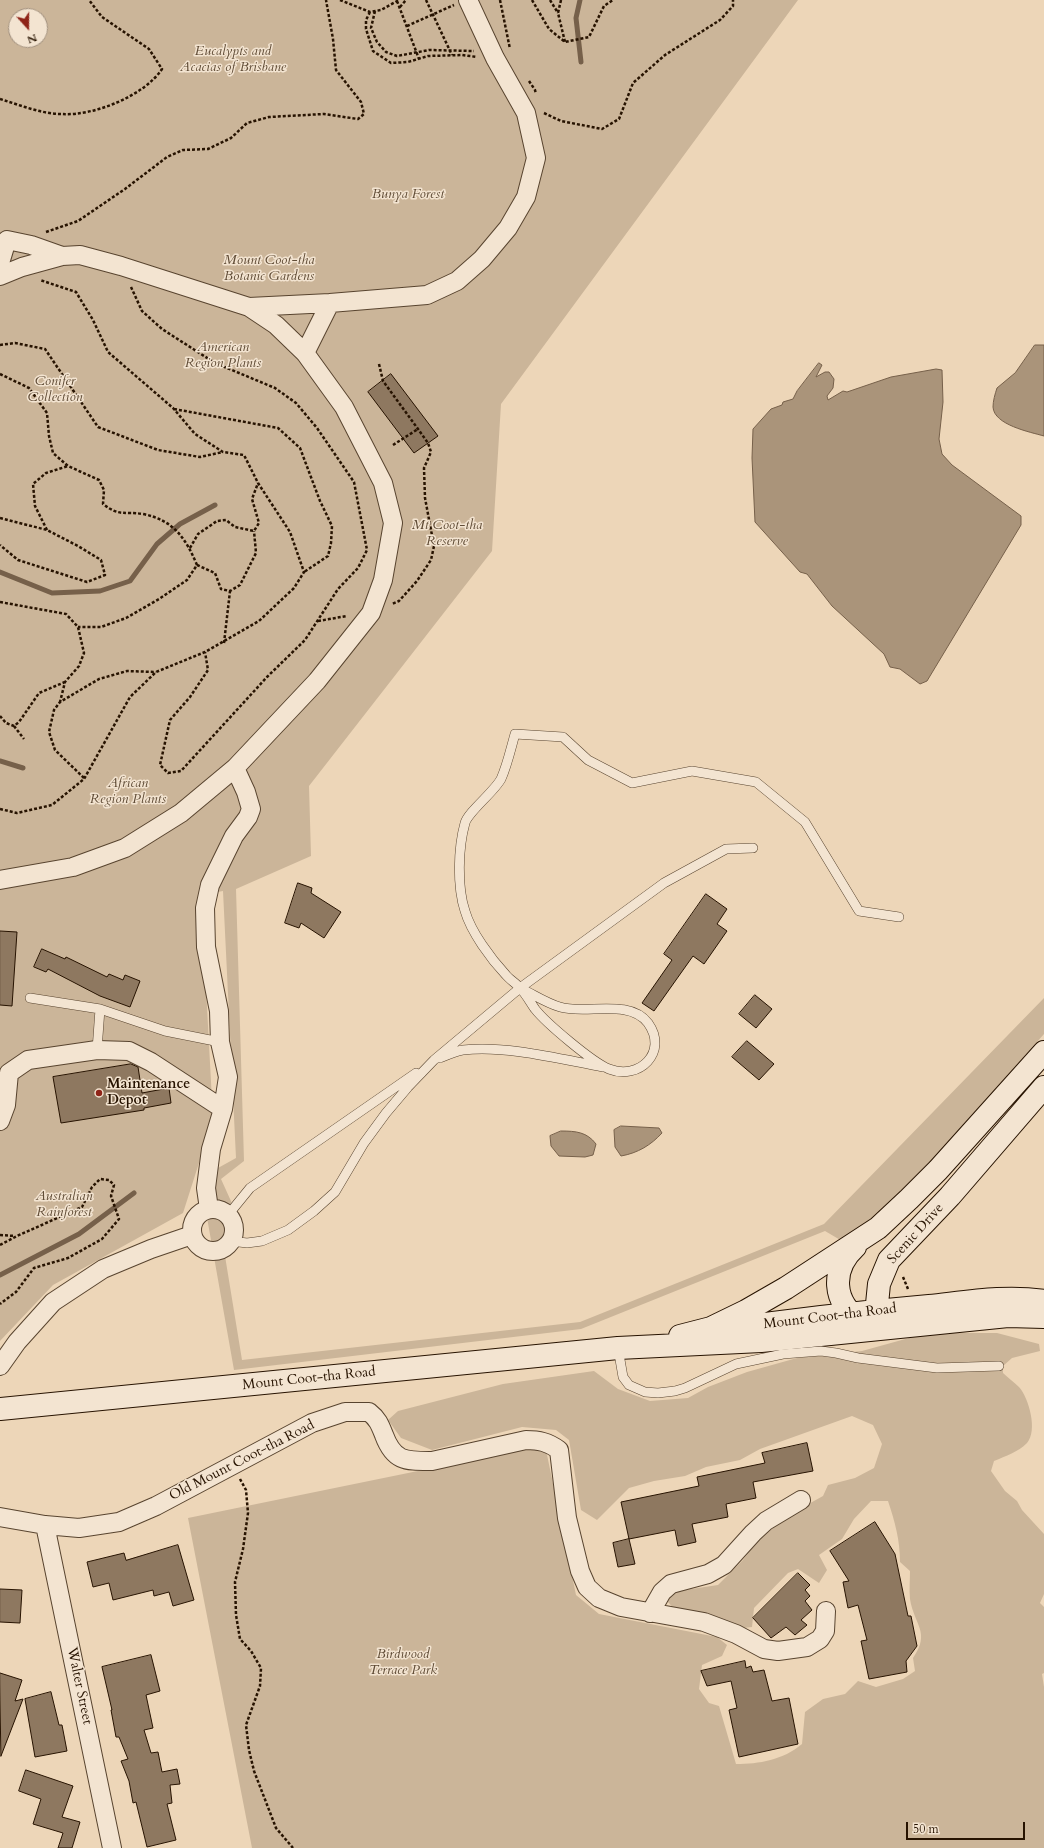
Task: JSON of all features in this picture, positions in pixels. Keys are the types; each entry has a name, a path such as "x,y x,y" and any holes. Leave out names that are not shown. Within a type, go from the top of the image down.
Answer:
{"main road":[{"name":"Scenic Drive","path":"1044,1052 938,1170 904,1204 850,1253 841,1265 839,1277 840,1293 845,1306 851,1314 876,1320 880,1278 890,1260 950,1196 1044,1087"},
{"name":"Scenic Drive","path":"674,1338 711,1328 746,1311 786,1288 878,1228"},
{"name":"Mount Coot-tha Road","path":"0,1409 618,1348 739,1343 1009,1298 1044,1301"},
{"name":"Mount Coot-tha Road","path":"618,1348 674,1338 851,1314"},
{"path":"876,1320 1008,1316 1044,1317"}],"street":[{"path":"249,307 330,303 426,295 457,280 482,259 508,228 526,197 536,158 532,112 504,57 465,1"},
{"path":"0,263 7,240 31,245 62,256"},
{"path":"0,276 22,267 62,256 80,255 121,266 249,307 276,325 305,353 348,413 383,483 393,523 383,580 371,613 317,681 235,768 181,813 124,848 72,867 0,880"},
{"path":"305,353 330,303"},
{"path":"209,1209 206,1188 211,1149 224,1109 228,1077 220,1042 219,1011 206,947 205,908 210,884 234,836 248,817 251,809 248,797 235,768"},
{"path":"0,1121 6,1105 4,1072 28,1060 97,1050 129,1051 151,1062 224,1109"},
{"path":"209,1209 222,1211 228,1215 234,1227 231,1241 227,1246 213,1252 200,1247 195,1242 192,1235 193,1221 202,1211 209,1209"},
{"path":"0,1366 17,1342 53,1302 103,1269 151,1249 192,1235"},
{"name":"Old Mount Coot-tha Road","path":"0,1517 45,1525 79,1528 119,1522 156,1506 312,1424 345,1412 369,1412 375,1416 380,1423 393,1453 403,1459 432,1461 526,1440 541,1440 551,1444 559,1450 567,1518 580,1571 587,1587 598,1598 621,1607 650,1614 704,1622 736,1634 764,1649 778,1651 807,1647 820,1639 825,1631 826,1611"},
{"path":"650,1614 662,1592 671,1584 708,1574 724,1565 766,1521 801,1500"},
{"name":"Walter Street","path":"45,1525 112,1848"}],"lane":[{"path":"520,988 560,1008 587,1010 612,1008 628,1011 644,1017 653,1030 656,1043 654,1053 645,1063 634,1070 618,1073 605,1067 547,1022 535,1009 520,988 506,976 484,947 465,912 458,874 465,822 500,780 515,734 563,737 588,760 632,783 692,771 756,782 805,822 860,911 899,917"},
{"path":"228,1215 250,1188 434,1060 520,988 664,883 726,849 753,848"},
{"path":"30,998 100,1009 165,1031 220,1042"},
{"path":"97,1050 100,1009"},
{"path":"231,1241 247,1243 262,1241 288,1230 314,1211 335,1192 364,1143 386,1114 434,1060 462,1050 486,1049 605,1067"},
{"path":"618,1348 623,1377 629,1385 645,1392 658,1393 685,1388 736,1364 771,1356 802,1352 836,1353 858,1358 937,1368 999,1366"}],"path":[{"path":"0,99 40,111 63,115 94,111 132,96 156,78 162,69 149,49 102,17 89,0"},
{"path":"31,245 39,235 78,221 125,189 167,157 183,150 208,149 231,138 247,123 269,117 324,114 358,119 364,114 361,102 336,70 333,39 326,0"},
{"path":"340,0 370,12 398,1 419,59"},
{"path":"389,0 391,5"},
{"path":"400,8 406,0"},
{"path":"426,0 452,55"},
{"path":"370,12 366,20 366,29 373,51 391,63 419,59 428,56 452,55 504,57 500,0"},
{"path":"532,0 549,29 565,42"},
{"path":"550,0 558,13 565,42"},
{"path":"558,13 561,0"},
{"path":"565,42 589,37 604,6 613,0"},
{"path":"527,78 535,90 532,112 560,121 602,129 619,119 633,83 665,55 720,20 733,6 733,0"},
{"path":"407,26 465,1"},
{"path":"375,11 371,28 377,42 386,52 397,56 429,50 449,49 478,51"},
{"path":"121,266 142,311 162,329 215,363 275,388 296,403 317,428 354,482 367,550 358,568 338,590 305,640 267,677 181,771 168,773 160,765 170,720 190,697 208,670 205,652"},
{"path":"22,267 42,281 76,292 93,320 108,352 173,408 195,434 223,452"},
{"path":"0,345 16,343 45,348 98,427 158,450 200,457 223,452 244,455 258,483 290,532 304,572"},
{"path":"371,613 399,601 417,581 431,560 434,546 425,498 424,468 431,452 428,443 383,381 379,364"},
{"path":"0,374 28,388 48,413 49,436 53,453 68,466 99,480 104,490 103,504 114,512 144,514 172,525 180,533 190,548 197,565 215,573 221,589 230,591 240,585 256,553 254,531 259,523 252,499 258,483"},
{"path":"0,808 17,813 52,806 84,779 130,697 156,672 224,643 259,621 294,588 304,572 328,556 331,543 332,526 320,501 300,448 278,428 173,408"},
{"path":"393,445 418,429"},
{"path":"47,530 35,506 33,484 46,473 68,466"},
{"path":"0,518 47,530 101,560 105,575 87,582 18,560 0,545"},
{"path":"190,548 198,534 217,521 226,520 236,527 254,531"},
{"path":"78,627 101,627 126,618 159,600 187,580 197,565"},
{"path":"224,643 230,591"},
{"path":"1,603 66,614 78,627 84,653 79,666 66,682 60,702 54,710 49,732 55,750 84,779"},
{"path":"60,702 99,679 127,672 156,672"},
{"path":"14,726 19,722 39,693 66,682"},
{"path":"0,716 6,722 14,726 24,740"},
{"path":"0,1245 82,1207 92,1187 100,1179 109,1180 114,1185 110,1196 119,1219 102,1239 68,1258 34,1268 16,1292 0,1304"},
{"path":"0,1236 17,1236"},
{"path":"903,1272 904,1282 912,1292"},
{"path":"234,1464 246,1490 248,1513 243,1549 235,1582 236,1615 240,1638 251,1651 261,1668 260,1686 246,1725 249,1750 254,1772 276,1828 293,1848"}],"green space":[{"name":"Mount Coot-tha Botanic Gardens","path":"0,0 798,0 501,404 492,551 309,786 311,856 236,889 244,1161 221,1179 244,1230 239,1243 225,1256 242,1360 580,1322 824,1224 1044,998 1044,1034 922,1171 884,1210 842,1241 825,1231 581,1329 234,1370 200,1178 236,1158 223,891 201,895 213,1119 183,1213 53,1285 0,1341"},
{"name":"Birdwood Terrace Park","path":"927,1333 997,1333 1039,1344 1040,1351 1012,1358 1003,1366 1003,1373 1023,1392 1029,1406 1032,1431 1027,1443 1016,1451 994,1461 991,1471 1005,1491 1017,1501 1022,1510 1044,1534 1044,1594 1040,1603 1044,1607 1044,1673 1042,1674 1044,1687 1044,1848 252,1848 188,1518 545,1445 576,1595 599,1614 717,1637 727,1645 722,1656 702,1665 699,1689 709,1703 719,1706 736,1764 770,1760 787,1754 802,1744 805,1712 823,1699 845,1694 858,1681 876,1687 903,1679 915,1671 913,1658 921,1641 920,1628 910,1599 910,1571 900,1562 897,1531 888,1501 871,1501 854,1519 842,1539 819,1555 827,1570 819,1583 798,1569 788,1573 754,1608 752,1627 743,1628 678,1613 667,1601 671,1592 718,1585 743,1560 755,1544 787,1516 823,1496 828,1485 855,1478 874,1468 882,1444 873,1425 852,1416 760,1449 740,1460 706,1467 685,1476 654,1481 629,1488 597,1520 581,1510 569,1440 556,1430 522,1427 432,1450 401,1438 388,1420 398,1411 503,1384 594,1371 618,1389 650,1401 688,1398 708,1387 747,1372 797,1358 862,1351"}],"shaded area":[{"path":"1035,345 1044,345 1044,436 1022,430 1006,423 999,419 993,407 997,388 1015,373"},
{"path":"819,363 822,365 816,377 825,372 829,372 834,379 833,388 827,396 828,400 843,391 847,392 891,377 936,369 942,370 943,402 939,439 942,454 952,465 1021,516 1021,525 927,681 920,684 900,669 890,667 884,654 832,606 807,574 800,572 755,522 752,458 753,429 771,409 782,405 783,402 793,399 797,391"},
{"path":"621,1126 659,1128 662,1133 644,1148 621,1156 615,1147 614,1130"},
{"path":"561,1131 581,1133 593,1140 596,1144 593,1155 585,1157 559,1156 551,1146 550,1136"}],"building":[{"path":"391,374 438,436 414,453 368,392"},
{"path":"298,883 312,888 311,893 341,912 324,938 301,923 299,928 285,923"},
{"path":"706,894 727,909 717,924 727,931 704,964 693,956 654,1011 642,1003 672,960 664,954"},
{"path":"0,931 17,932 12,1006 0,1005"},
{"path":"42,949 65,959 66,957 107,977 109,974 123,980 125,975 140,981 130,1007 100,996 48,969 46,972 34,967"},
{"path":"755,995 772,1009 756,1028 739,1014"},
{"path":"747,1041 774,1064 759,1080 732,1057"},
{"name":"Maintenance Depot","path":"131,1064 138,1067 142,1093 169,1088 171,1103 144,1108 144,1110 61,1123 53,1077"},
{"path":"807,1443 813,1471 753,1482 756,1498 726,1504 728,1517 692,1524 696,1542 678,1546 675,1530 629,1539 621,1502 699,1486 697,1477 765,1463 762,1453"},
{"path":"875,1522 895,1554 908,1616 911,1616 917,1646 906,1661 907,1672 869,1679 861,1641 867,1640 858,1605 848,1608 843,1582 849,1581 830,1551"},
{"path":"629,1539 635,1564 618,1567 613,1543"},
{"path":"178,1545 194,1600 173,1606 169,1592 154,1596 153,1590 113,1600 109,1583 93,1587 87,1562 124,1553 126,1560"},
{"path":"798,1573 810,1585 805,1590 810,1596 805,1601 812,1610 801,1620 807,1625 795,1635 786,1627 771,1638 753,1618"},
{"path":"0,1589 22,1590 20,1623 0,1622"},
{"path":"151,1655 160,1691 146,1695 153,1728 144,1730 151,1753 158,1752 162,1772 177,1769 180,1784 170,1785 172,1803 167,1804 176,1840 147,1847 136,1802 133,1803 129,1781 121,1761 128,1759 119,1737 116,1737 112,1710 102,1667"},
{"path":"745,1661 746,1668 751,1666 753,1672 764,1670 772,1701 789,1698 798,1744 739,1757 729,1710 737,1708 731,1681 707,1686 701,1671"},
{"path":"0,1673 22,1680 15,1701 23,1699 1,1756"},
{"path":"51,1692 59,1725 62,1725 67,1751 35,1757 25,1699"},
{"path":"26,1770 73,1786 62,1817 80,1822 72,1848 58,1848 63,1833 33,1824 41,1799 19,1791"}],"waterway":[{"path":"580,0 576,18 581,62"},
{"path":"0,572 52,593 100,591 130,581 157,544 180,524 215,505"},
{"path":"0,761 23,768"},
{"path":"0,1275 79,1234 134,1193"}],"place":[{"name":"Maintenance Depot","path":"99,1093"}],"park label":[{"name":"Eucalypts and Acacias of Brisbane","path":"233,60"},
{"name":"Bunya Forest","path":"408,195"},
{"name":"American Region Plants","path":"223,356"},
{"name":"Conifer Collection","path":"55,390"},
{"name":"Mt Coot-tha Reserve","path":"447,534"},
{"name":"African Region Plants","path":"128,792"},
{"name":"Australian Rainforest","path":"64,1206"}]}
